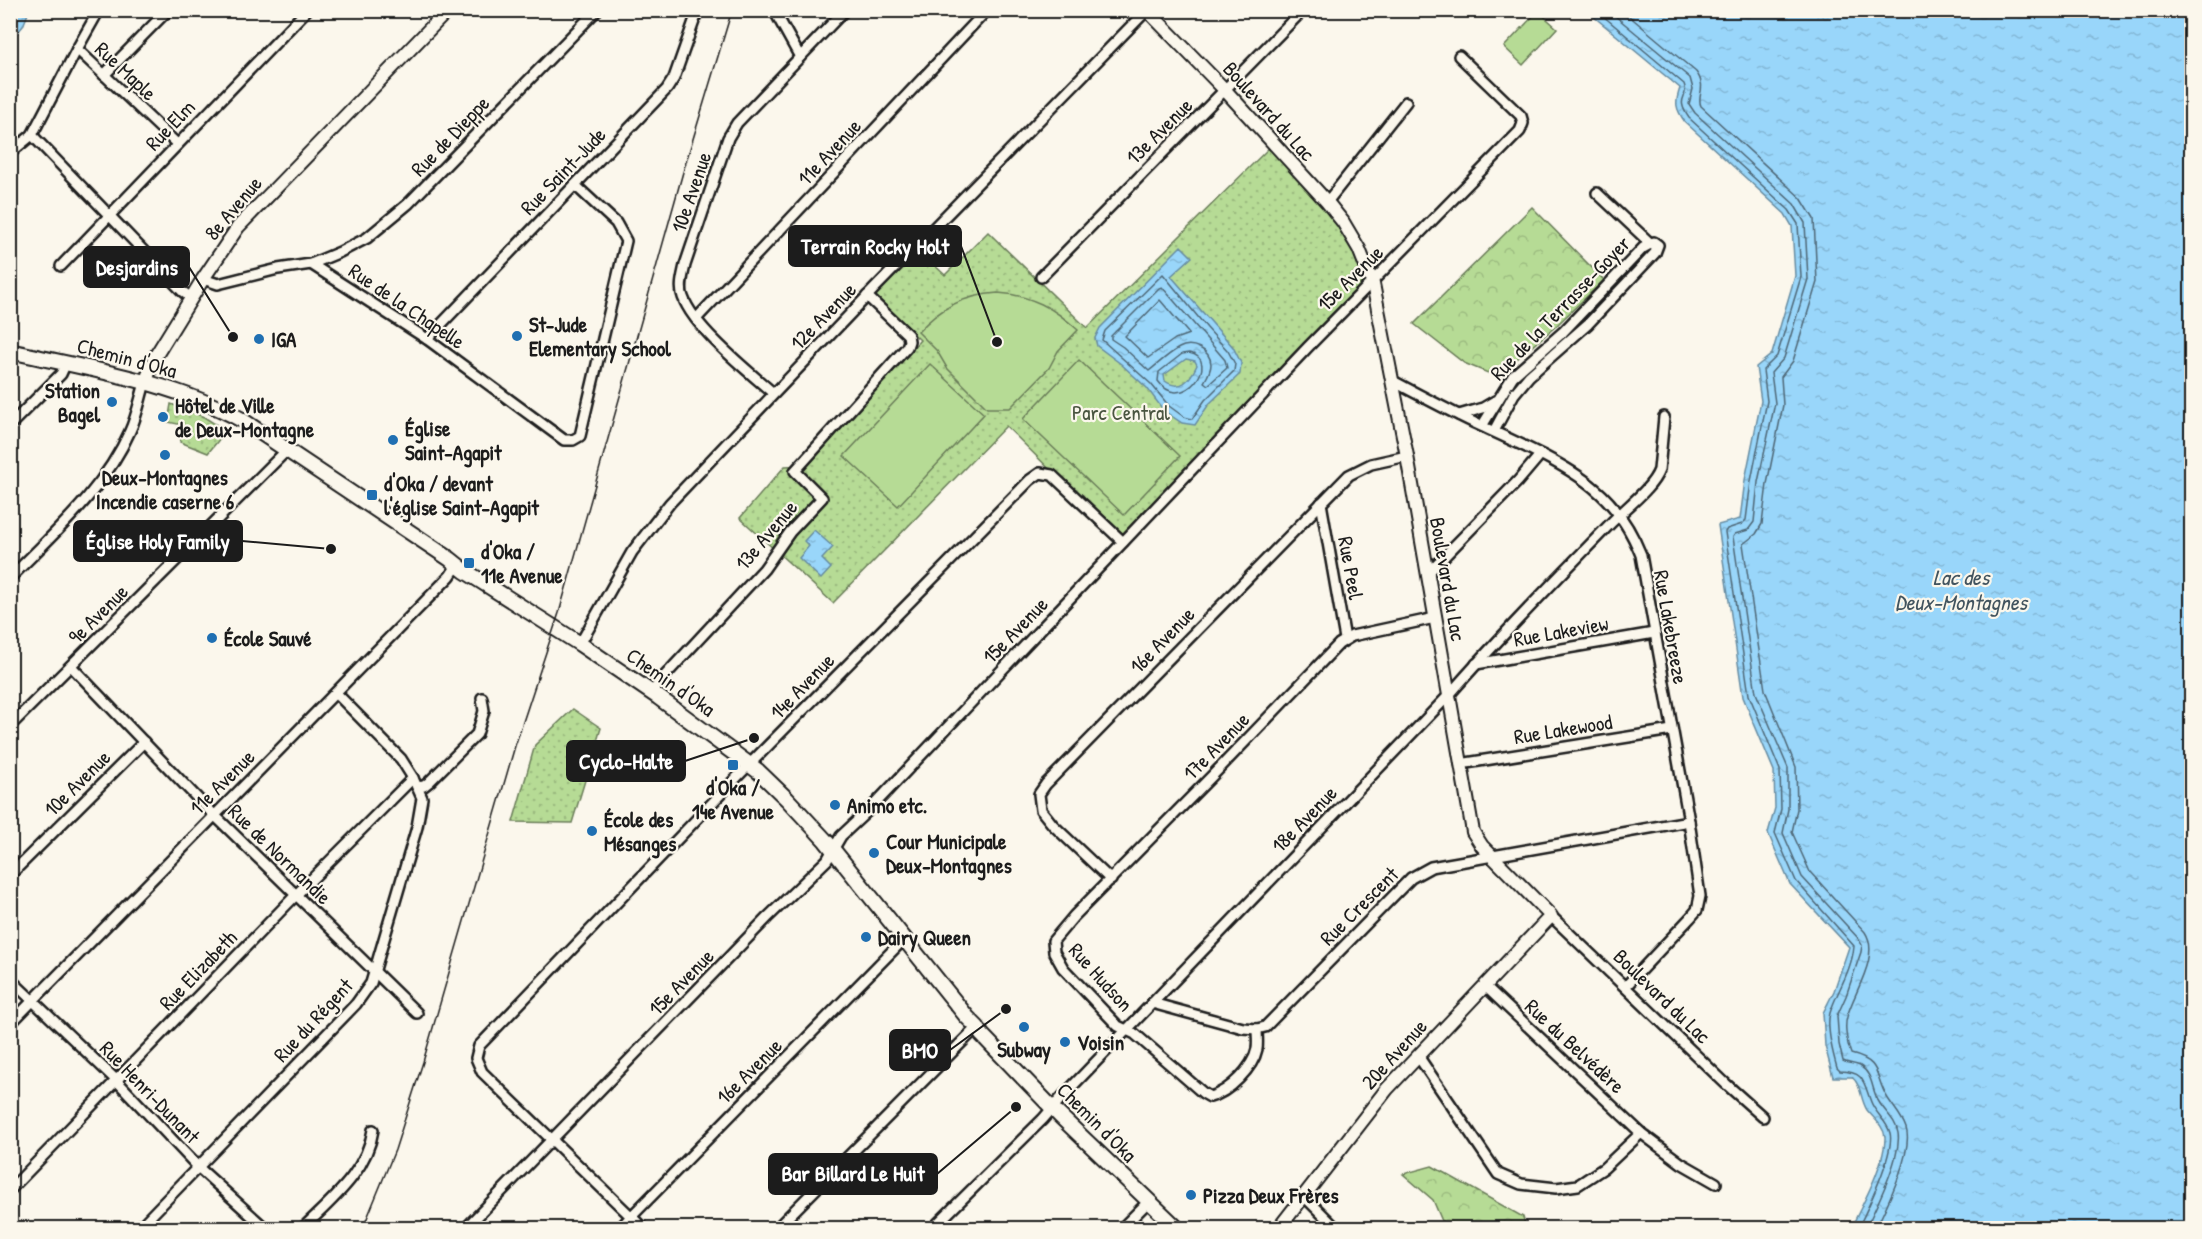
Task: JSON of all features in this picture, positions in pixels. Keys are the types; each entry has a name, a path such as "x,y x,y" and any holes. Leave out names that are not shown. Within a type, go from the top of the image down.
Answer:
{"main road":[{"name":"Chemin d'Oka","path":"10,351 128,376 235,416 458,564 465,571 580,644 652,693 750,765 787,799 833,850 982,1035 1052,1108 1177,1228"}],"street":[{"path":"10,153 32,135 99,10"},
{"path":"104,75 168,10"},
{"name":"Rue Elm","path":"61,266 307,10"},
{"name":"8e Avenue","path":"10,578 103,479 130,431 153,362 191,298 238,227 448,10"},
{"name":"Rue de Dieppe","path":"311,264 367,238 408,204 597,10"},
{"name":"Rue Saint-Jude","path":"427,339 667,89 674,78 698,10"},
{"path":"774,10 800,57"},
{"name":"10e Avenue","path":"773,393 710,336 696,319 683,297 683,274 728,138 737,123 845,10"},
{"name":"11e Avenue","path":"696,319 987,10"},
{"name":"Boulevard du Lac","path":"1147,10 1225,90 1327,202 1343,222 1359,249 1371,282 1407,456 1473,832 1492,857 1551,916 1763,1117"},
{"name":"12e Avenue","path":"580,644 632,552 670,503 773,393 1147,10"},
{"name":"13e Avenue","path":"1041,277 1303,10"},
{"name":"Rue Maple","path":"77,49 177,144"},
{"name":"15e Avenue","path":"466,1228 827,860 841,836 873,806 1371,282 1520,131 1523,123 1521,116 1459,56"},
{"path":"1327,202 1406,102"},
{"path":"32,135 191,298"},
{"name":"Rue de la Chapelle","path":"311,264 427,339 564,440 573,440 580,436 626,241 616,223 575,185"},
{"name":"Rue de la Terrasse-Goyer","path":"1494,431 1514,394 1529,376 1588,324 1655,253 1658,245 1650,243 1597,193"},
{"name":"Rue de la Terrasse-Goyer","path":"1482,426 1513,376 1563,332 1650,243"},
{"path":"203,279 218,284 279,269 311,264"},
{"name":"13e Avenue","path":"652,693 660,681 764,569 790,532 822,498 795,471 907,347 908,335 867,296"},
{"path":"10,425 61,374 66,363"},
{"name":"Rue Lakebreeze","path":"1391,380 1540,455 1595,489 1619,514 1634,536 1641,555 1689,821 1700,896 1696,910 1626,986"},
{"name":"Rue de la Terrasse-Goyer","path":"1460,415 1483,408 1497,400"},
{"name":"18e Avenue","path":"933,1228 1022,1141 1449,695 1475,664 1656,478 1659,470 1664,417"},
{"name":"9e Avenue","path":"10,726 287,450"},
{"path":"1428,573 1518,481 1540,455"},
{"name":"16e Avenue","path":"1111,880 1053,825 1041,810 1039,794 1349,475 1371,464 1407,456"},
{"name":"14e Avenue","path":"552,1139 482,1072 476,1062 477,1050 486,1037 1035,476 1046,473 1053,475 1123,542"},
{"name":"Rue Peel","path":"1321,503 1345,639"},
{"name":"11e Avenue","path":"10,1024 450,576 458,564"},
{"path":"1345,639 1435,618"},
{"name":"Rue Lakeview","path":"1475,664 1654,633"},
{"name":"17e Avenue","path":"1052,946 1057,934 1345,639"},
{"name":"Rue de Normandie","path":"71,666 214,814 417,1013"},
{"path":"336,693 401,759 415,782 424,786 477,734 484,711 482,698"},
{"name":"Rue Lakewood","path":"1460,764 1672,730"},
{"name":"10e Avenue","path":"10,875 144,742"},
{"name":"Rue Elizabeth","path":"10,1190 296,895 415,782"},
{"name":"Rue du Régent","path":"139,1228 356,1004 371,983 417,827 422,798 415,782"},
{"name":"Rue Crescent","path":"1257,1029 1264,1027 1276,1017 1411,878 1431,867 1689,821"},
{"name":"20e Avenue","path":"1280,1228 1381,1096 1551,916"},
{"name":"16e Avenue","path":"620,1228 904,939"},
{"name":"Rue Hudson","path":"1052,946 1063,968 1118,1026 1135,1034 1210,1097 1226,1090 1252,1062 1257,1048 1257,1029"},
{"name":"Rue Henri-Dunant","path":"10,979 116,1080 199,1167 265,1228"},
{"name":"Rue du Belvédère","path":"1485,986 1641,1133 1681,1163 1716,1183"},
{"path":"1152,1003 1243,1028 1257,1029"},
{"path":"777,1228 977,1027"},
{"path":"1418,1056 1498,1174 1521,1184 1556,1188 1578,1185 1604,1168 1641,1133"},
{"path":"303,1228 352,1178 370,1148 373,1130"},
{"path":"552,1139 643,1228"},
{"path":"1304,1197 1336,1228"},
{"path":"1122,1228 1148,1202"}],"green space":[{"path":"1538,11 1557,28 1523,65 1504,47"},
{"name":"Parc Central","path":"1274,143 1343,222 1373,279 1123,542 1006,426 833,603 740,518 785,466 808,465 920,340 874,296 918,250 945,275 988,232 1087,328"},
{"path":"1532,207 1604,280 1555,327 1506,368 1488,373 1464,363 1414,324"},
{"path":"986,294 1010,294 1041,304 1060,315 1078,330 1058,351 1049,368 1010,408 987,408 947,368 937,351 918,332 935,316 954,304"},
{"path":"1079,360 1180,456 1124,515 1023,419"},
{"path":"930,364 984,414 898,506 844,456"},
{"path":"171,404 204,417 226,431 208,453 180,442 183,425 168,422"},
{"path":"573,709 601,728 572,823 513,822 535,745"},
{"path":"1432,1166 1523,1217 1526,1228 1445,1228 1433,1200 1403,1174"}],"water":[{"path":"11,10 29,11 23,26 11,40"},
{"name":"Lac des Deux-Montagnes","path":"1587,11 2191,11 2191,1228 1851,1228 1878,1171 1885,1137 1880,1126 1867,1110 1859,1088 1852,1077 1833,1077 1825,1046 1823,1013 1834,991 1849,947 1790,884 1768,833 1775,808 1774,771 1743,697 1718,525 1740,519 1745,480 1761,401 1756,367 1772,354 1795,276 1792,226 1785,214 1685,122 1677,105 1680,88"},
{"path":"1181,246 1192,257 1171,276 1233,347 1241,363 1240,374 1209,404 1195,425 1182,423 1164,411 1147,388 1097,346 1095,338 1100,328","holes":["1186,359 1195,361 1197,365 1184,383 1176,385 1165,381 1164,375"]},
{"path":"814,530 833,547 822,559 831,568 821,579 799,558 809,546 804,541"}],"tram line":[{"path":"363,1228 395,1150 423,1062 515,746 559,613 683,172 732,10"}],"place":[{"name":"St-Jude Elementary School","path":"517,336"},
{"name":"Desjardins","path":"233,337"},
{"name":"IGA","path":"259,339"},
{"name":"Terrain Rocky Holt","path":"997,342"},
{"name":"Station Bagel","path":"112,402"},
{"name":"Hôtel de Ville de Deux-Montagne","path":"163,417"},
{"name":"Église Saint-Agapit","path":"393,440"},
{"name":"Deux-Montagnes Incendie caserne 6","path":"165,455"},
{"name":"d'Oka / devant l'église Saint-Agapit","path":"372,495"},
{"name":"Église Holy Family","path":"331,549"},
{"name":"d'Oka / 11e Avenue","path":"469,563"},
{"name":"École Sauvé","path":"212,638"},
{"name":"Cyclo-Halte","path":"754,738"},
{"name":"d'Oka / 14e Avenue","path":"733,765"},
{"name":"Animo etc.","path":"835,805"},
{"name":"École des Mésanges","path":"592,831"},
{"name":"Cour Municipale Deux-Montagnes","path":"874,853"},
{"name":"Dairy Queen","path":"866,937"},
{"name":"BMO","path":"1006,1009"},
{"name":"Subway","path":"1024,1027"},
{"name":"Voisin","path":"1065,1042"},
{"name":"Bar Billard Le Huit","path":"1016,1107"},
{"name":"Pizza Deux Frères","path":"1191,1195"}]}
